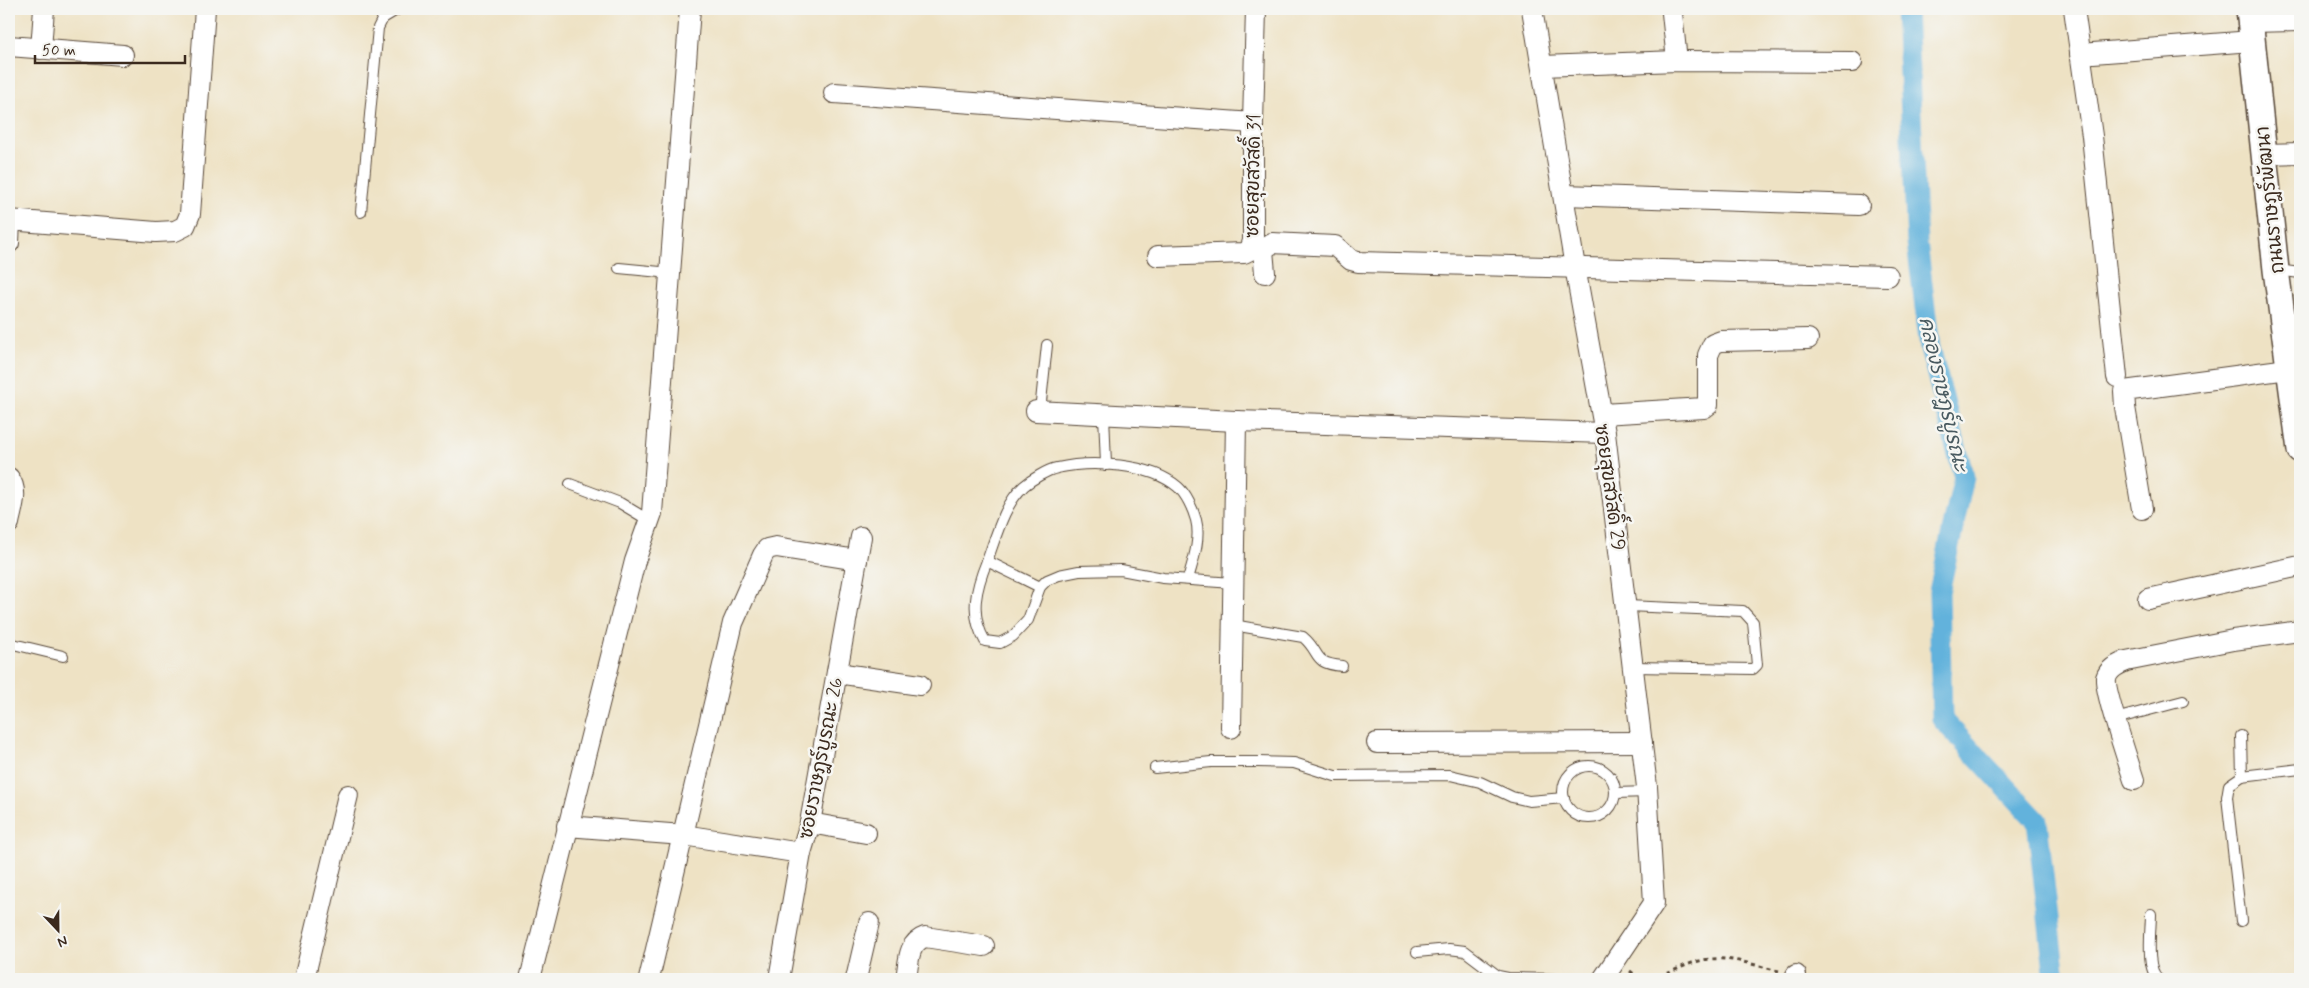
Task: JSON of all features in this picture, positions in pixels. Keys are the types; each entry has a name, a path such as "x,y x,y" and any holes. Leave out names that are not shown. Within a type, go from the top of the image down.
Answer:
{"street":[{"path":"41,49 44,9"},
{"path":"9,243 9,220 156,232 175,231 185,226 190,214 205,9"},
{"path":"530,979 635,561 650,521 671,274 690,9"},
{"name":"ซอยสุขสวัสดิ์ 31","path":"1158,256 1244,253 1250,250 1253,241 1253,122 1256,9"},
{"name":"ซอยสุขสวัสดิ์ 29","path":"1532,9 1603,424 1627,606 1647,792 1654,903 1603,979"},
{"path":"1673,9 1678,61"},
{"path":"2074,9 2098,189 2116,376"},
{"path":"2080,54 2251,24 2300,21"},
{"name":"ถนนราษฎร์พัฒนา","path":"2251,24 2276,270 2300,450"},
{"path":"9,46 123,55"},
{"path":"1542,66 1678,61 1852,62"},
{"path":"834,93 1253,122"},
{"path":"2264,154 2300,153"},
{"path":"1564,195 1859,205"},
{"path":"1265,273 1263,250 1272,243 1335,246 1351,260 1358,262 1888,276"},
{"path":"1038,411 1236,421 1603,424 1704,408 1708,405 1708,355 1713,344 1721,341 1808,339"},
{"path":"2142,509 2124,391 2288,369"},
{"path":"1231,728 1236,421"},
{"path":"9,478 14,484 15,492 9,523"},
{"name":"ซอยราษฎร์บูรณะ 26","path":"779,979 800,853 810,823 861,537"},
{"path":"649,979 733,623 763,555 767,549 776,547 857,560"},
{"path":"2148,598 2300,566"},
{"path":"2134,780 2115,719 2106,679 2111,668 2126,661 2233,640 2300,631"},
{"path":"836,674 920,685"},
{"path":"1377,743 1642,742"},
{"path":"304,979 348,795"},
{"path":"810,823 866,833"},
{"path":"568,826 683,835 800,853"},
{"path":"856,979 868,923"},
{"path":"906,979 911,949 918,939 925,937 984,946"}],"lane":[{"path":"361,212 378,28 383,18 398,9"},
{"path":"619,268 671,274"},
{"path":"2276,270 2300,273"},
{"path":"1038,411 1047,344"},
{"path":"1104,414 1106,466"},
{"path":"1188,580 1197,546 1196,521 1188,501 1179,487 1157,474 1120,465 1074,465 1054,468 1024,486 1010,503 979,579 974,606 979,631 985,641 1000,643 1013,636 1028,620 1040,587 1047,580 1059,575 1079,570 1122,570 1164,578 1188,580 1233,583"},
{"path":"570,484 620,503 650,521"},
{"path":"987,561 1040,587"},
{"path":"1627,606 1743,611 1753,622 1757,665 1753,669 1633,667"},
{"path":"1233,626 1302,637 1310,643 1318,658 1329,664 1342,666"},
{"path":"9,643 63,656"},
{"path":"2115,719 2183,701"},
{"path":"2242,736 2242,776"},
{"path":"1155,768 1211,762 1294,763 1335,776 1450,775 1480,782 1512,797 1529,801 1564,798"},
{"path":"1591,766 1602,769 1610,776 1616,792 1611,807 1603,814 1592,818 1581,817 1572,812 1565,804 1564,782 1571,773 1580,767 1591,766"},
{"path":"2241,920 2227,798 2229,785 2242,776 2300,769"},
{"path":"1616,792 1647,792"},
{"path":"2151,914 2150,964 2154,976 2159,979"},
{"path":"1417,952 1450,949 1465,951 1498,976 1557,979"}],"path":[{"path":"1652,979 1698,961 1716,958 1733,960 1796,977"}],"waterway":[{"name":"คลองราษฎร์บูรณะ","path":"1906,9 1917,243 1930,348 1964,477 1939,592 1942,719 2037,821 2055,979"}]}
